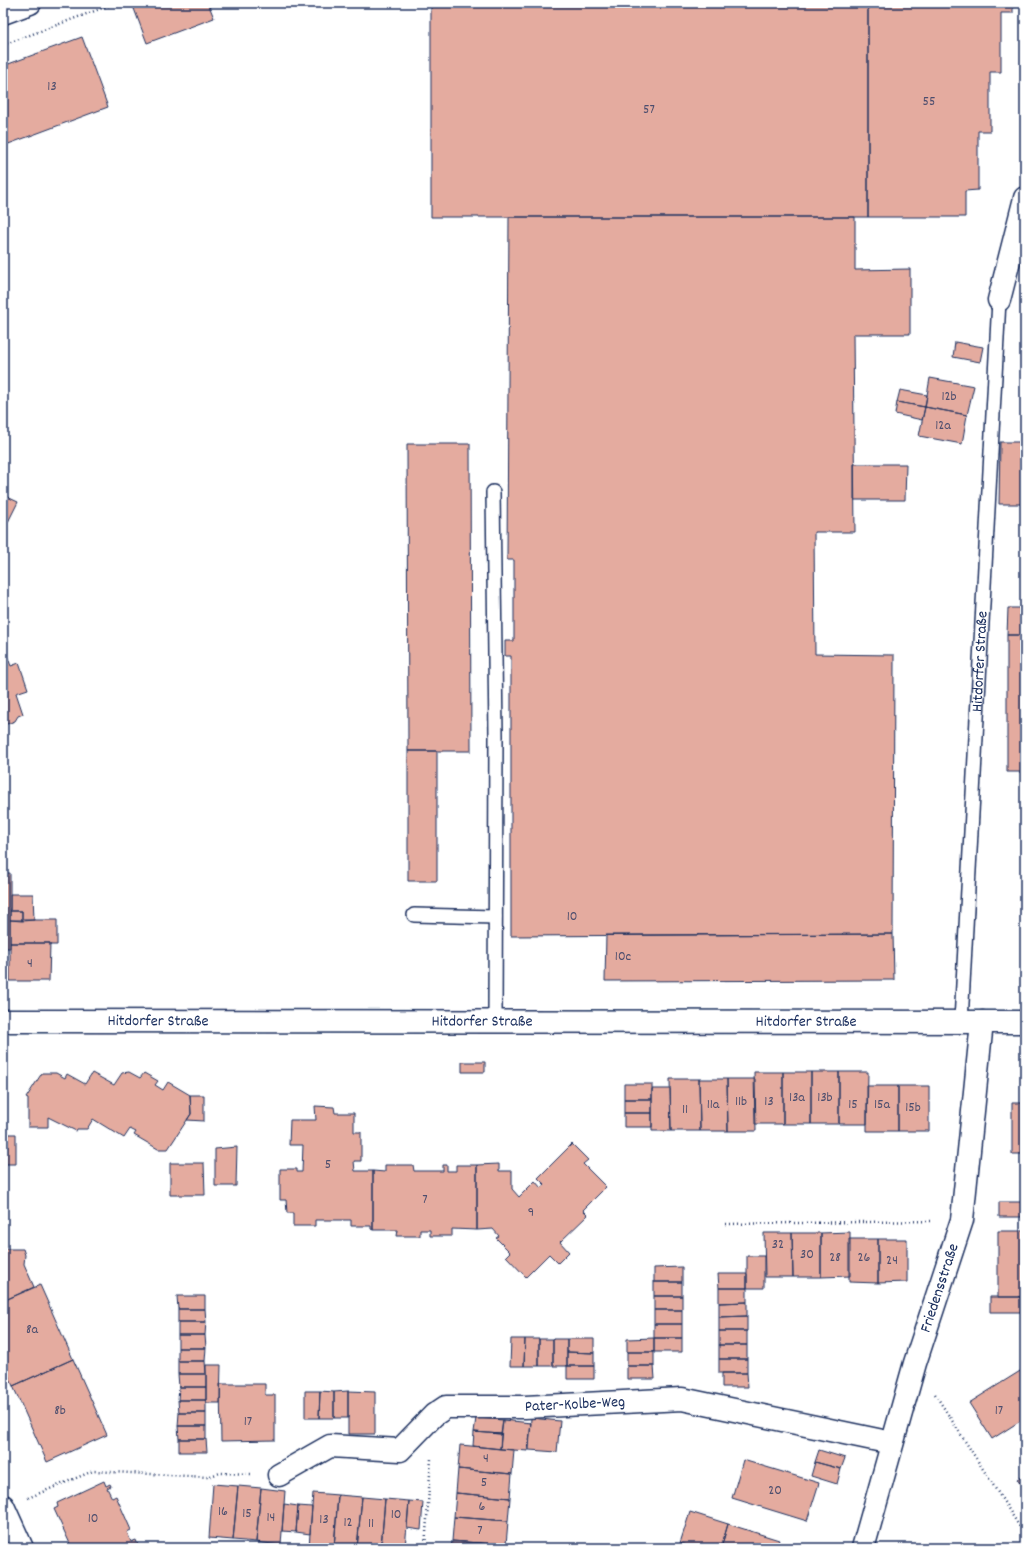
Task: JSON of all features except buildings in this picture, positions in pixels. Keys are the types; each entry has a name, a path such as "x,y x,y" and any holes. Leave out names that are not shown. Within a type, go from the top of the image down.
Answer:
{"street":[{"path":"3,13 30,3"},
{"path":"999,300 1025,198"},
{"name":"Hitdorfer Straße","path":"3,1021 1025,1022"},
{"name":"Friedensstraße","path":"863,1548 915,1363 962,1220 971,1022"},
{"name":"Pater-Kolbe-Weg","path":"279,1476 330,1446 400,1450 434,1415 446,1407 525,1406 682,1399 892,1444"},
{"path":"4,1507 22,1548"}],"lane":[{"name":"Hitdorfer Straße","path":"971,1022 999,300"},
{"path":"493,492 496,736 495,1022"},
{"path":"414,915 495,917"}],"path":[{"path":"3,45 116,3"},
{"path":"726,1224 962,1220"},
{"path":"915,1363 1025,1535"},
{"path":"425,1548 434,1415"},
{"path":"4,1507 93,1471 207,1477 220,1473 279,1476"}]}
